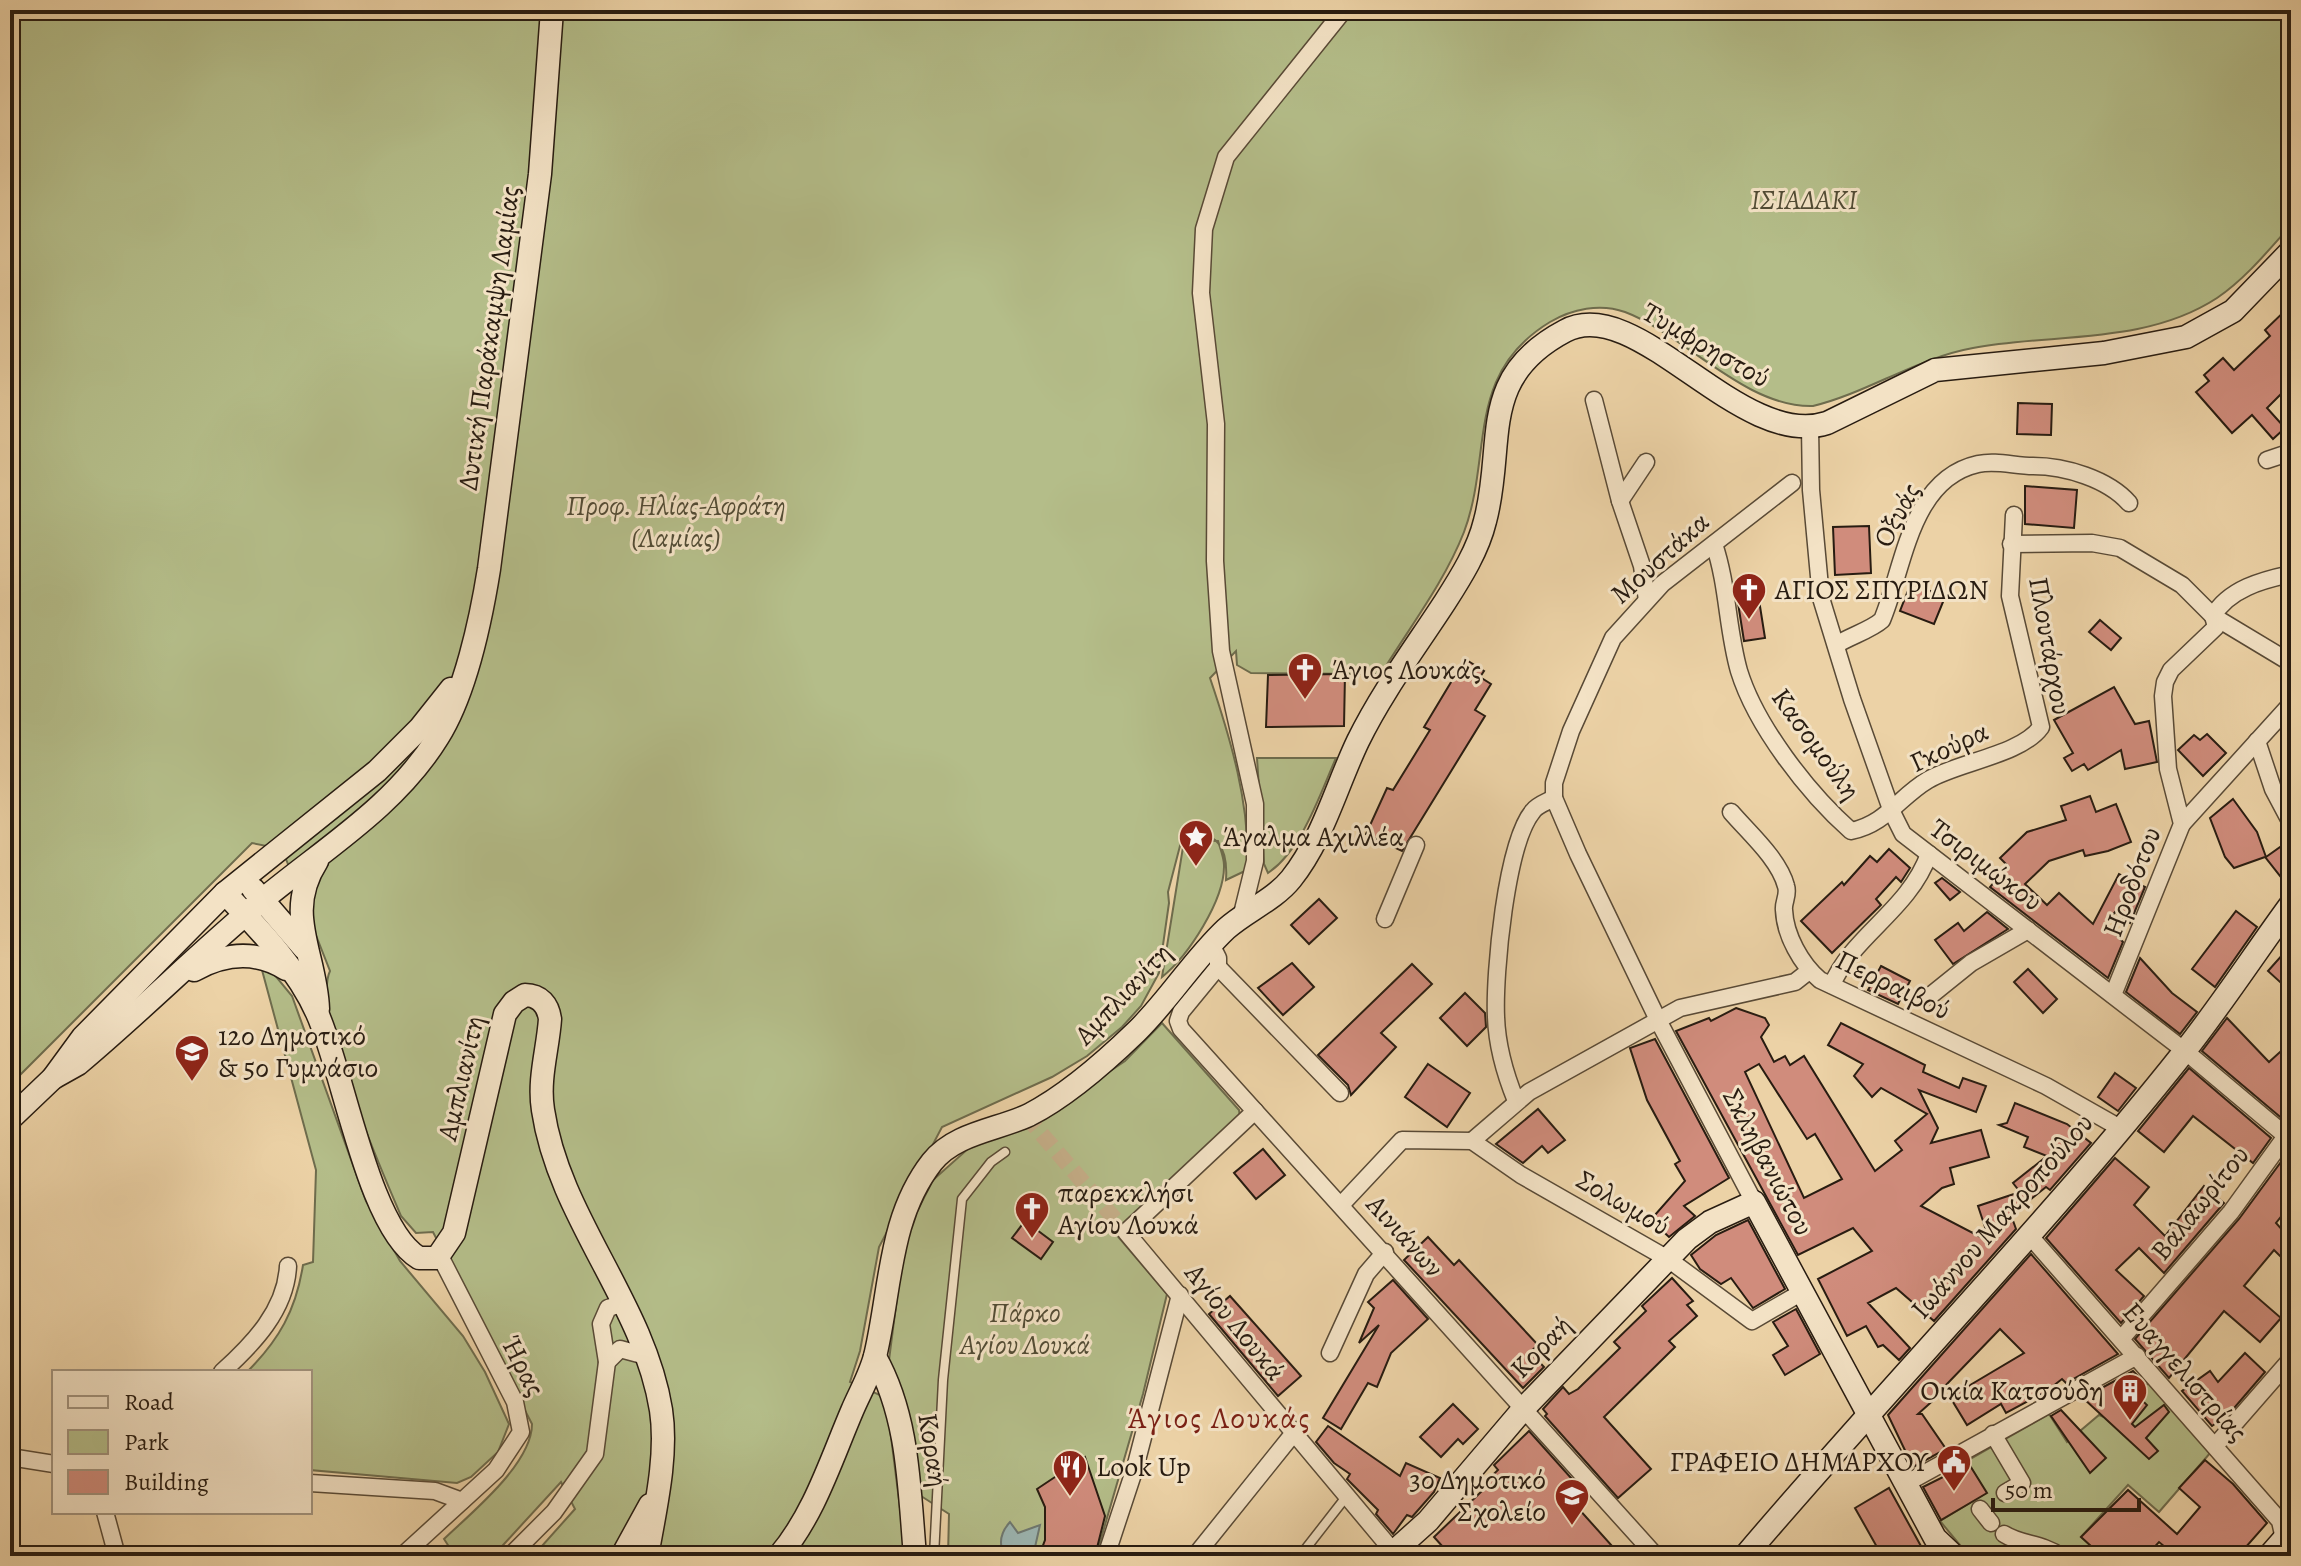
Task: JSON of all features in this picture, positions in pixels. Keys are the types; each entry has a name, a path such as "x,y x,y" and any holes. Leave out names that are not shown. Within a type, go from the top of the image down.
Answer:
{"street":[{"name":"Δυτική Παράκαμψη Λαμίας","path":"170,985 263,899 384,802 424,759 447,721 482,612 489,569 539,189 552,10"},
{"path":"1242,914 1255,861 1255,804 1221,651 1215,561 1216,424 1201,293 1204,229 1226,157 1344,10"},
{"path":"1810,427 1827,423 1935,370 2104,353 2186,337 2233,311 2291,251"},
{"name":"Τυμφρηστού","path":"1217,938 1242,914 1289,881 1311,848 1367,724 1469,560 1486,519 1501,401 1516,374 1543,345 1578,325 1612,326 1718,392 1768,416 1810,427"},
{"path":"1594,400 1620,501 1637,548 1647,600"},
{"name":"Τσιριμώκου","path":"1810,427 1811,490 1821,598 1892,812 1903,834 2185,1051 2289,1138"},
{"path":"2267,460 2291,452"},
{"path":"1620,501 1646,462"},
{"name":"Οξυάς","path":"1836,645 1858,630 1876,626 1882,620 1914,527 1937,490 1962,469 1989,462 2062,469 2119,491 2129,503"},
{"name":"Μουστάκα","path":"1516,1101 1504,1067 1496,1019 1500,947 1518,845 1533,810 1554,790 1571,731 1613,638 1647,600 1792,483"},
{"name":"Πλουτάρχου","path":"2014,515 2010,596 2041,720 2041,727 2033,736"},
{"path":"2011,544 2092,543 2120,548 2182,585 2213,616 2291,663"},
{"name":"Κασομούλη","path":"1714,544 1745,689 1757,713 1813,792 1851,831"},
{"path":"2213,616 2219,605 2248,586 2291,574"},
{"name":"Ηροδότου","path":"2113,995 2182,824 2172,794 2163,696 2171,670 2216,627 2213,616"},
{"name":"Δυτική Παράκαμψη Λαμίας","path":"225,893 353,793 401,748 463,671"},
{"path":"2182,824 2291,704"},
{"name":"Γκούρα","path":"1851,831 1870,827 1892,812 1927,780 2033,736"},
{"path":"2257,741 2273,789 2291,823"},
{"name":"Σκληβανιώτου","path":"1554,790 1659,1022 1905,1484 1935,1538 1954,1556"},
{"name":"Περραιβού","path":"1731,812 1787,887 1786,922 1800,960 1809,971 1832,985 2046,1086 2120,1128"},
{"path":"1385,919 1416,845"},
{"path":"322,852 308,874 300,900 300,922 310,955 318,1014 366,1163 393,1228 413,1254 429,1260 440,1256"},
{"path":"1832,985 1857,949 1919,881 1929,854"},
{"path":"243,878 310,955"},
{"path":"10,1119 53,1078 83,1037 225,893 295,975 318,1014"},
{"name":"Ιωάννου Μακροπούλου","path":"1745,1556 1868,1412 2029,1235 2185,1051 2291,904"},
{"path":"1930,996 1971,963 2028,930"},
{"path":"1217,938 1218,967 1340,1093"},
{"name":"Αμπλιανίτη","path":"779,1556 815,1498 875,1357 902,1218 931,1164 966,1138 1032,1113 1095,1069 1139,1029 1217,938"},
{"path":"53,1078 78,1064 170,985 216,959 233,956 269,960 295,975"},
{"name":"Αινιάνων","path":"1218,967 1181,1012 1178,1025 1656,1556"},
{"path":"1341,1205 1402,1140 1472,1141 1516,1101 1571,1067 1691,1004 1795,982 1809,971"},
{"name":"Αμπλιανίτη","path":"440,1256 454,1233 466,1194 503,1019 514,1002 531,995 544,1003 550,1017 542,1107 550,1144 580,1220 646,1356 663,1427 656,1493 622,1556"},
{"name":"Αγίου Λουκά","path":"1255,1111 1126,1232 1393,1555"},
{"name":"Βαλαωρίτου","path":"2122,1338 2231,1212 2289,1138"},
{"name":"Σολωμού","path":"1472,1141 1521,1175 1668,1259 1752,1321 1804,1291"},
{"name":"Κοραή","path":"1393,1555 1428,1521 1525,1407 1668,1259 1710,1222 1754,1202"},
{"name":"Ευαγγελιστρίας","path":"2029,1235 2280,1521 2284,1544"},
{"path":"1330,1353 1366,1274 1385,1252"},
{"name":"Ήρας","path":"402,1556 505,1459 520,1437 522,1426 515,1402 440,1256"},
{"path":"224,1370 252,1344 272,1315 286,1286 288,1266"},
{"path":"1106,1556 1131,1481 1180,1295"},
{"path":"510,1556 554,1512 595,1454 607,1362 601,1321 608,1308 621,1304"},
{"path":"607,1362 620,1349 633,1350 646,1356"},
{"path":"1905,1484 2137,1356"},
{"name":"Κοραή","path":"875,1357 891,1384 906,1451 915,1556"},
{"path":"2215,1446 2291,1359"},
{"path":"1195,1556 1293,1434"},
{"path":"1993,1434 2022,1483 2005,1493"},
{"path":"10,1457 52,1464"},
{"path":"312,1483 435,1491 462,1501"},
{"path":"647,1556 656,1493"},
{"path":"1980,1509 1997,1529 2014,1540 2044,1546 2060,1556"},
{"path":"106,1514 117,1556"}],"lane":[{"path":"934,1556 943,1380 962,1199 991,1162 1005,1152"},
{"path":"1300,1556 1346,1497"}],"green space":[{"name":"Προφ. Ηλίας-Αφράτη (Λαμίας)","path":"10,10 2291,10 2291,225 2256,264 2217,298 2160,324 2130,331 1973,348 1932,359 1853,393 1813,406 1788,403 1763,395 1739,383 1647,322 1616,309 1586,309 1550,322 1523,343 1504,366 1486,418 1478,474 1464,532 1436,587 1381,674 1251,673 1237,665 1236,651 1210,678 1232,748 1242,797 1247,870 1226,880 1225,859 1219,844 1224,862 1223,879 1212,910 1183,956 1162,977 1184,841 1181,842 1168,892 1159,973 1141,1006 1122,1027 1087,1056 1052,1077 942,1127 879,1247 860,1351 850,1382 880,1395 887,1405 906,1556 622,1556 609,1552 606,1556 533,1556 575,1509 561,1482 493,1556 455,1556 444,1539 484,1502 511,1471 522,1455 532,1424 433,1232 416,1233 401,1216 351,1092 330,1020 327,991 330,971 282,849 252,843 10,1085","holes":["1205,836 1215,841 1184,840"]},
{"path":"1257,758 1336,758 1300,836 1280,863 1268,873 1264,864"},
{"path":"262,970 274,974 292,996 366,1201 400,1261 463,1336 485,1372 509,1424 498,1452 471,1477 457,1483 312,1470 312,1370 249,1370 277,1336 291,1310 303,1265 313,1262 316,1170"},
{"name":"Πάρκο Αγίου Λουκά","path":"1162,1023 1239,1110 1240,1117 1115,1233 1167,1294 1143,1394 1096,1556 948,1556 949,1514 921,1496 889,1360 905,1235 933,1180 970,1147 1039,1119 1125,1061"},
{"path":"2149,1382 2211,1452 2159,1512 2128,1485 2081,1537 2102,1556 1969,1556 1940,1521 1986,1493 1967,1461 2049,1414 2067,1442 2099,1415 2104,1417 2119,1401 2126,1406"}],"water":[{"path":"1010,1522 1018,1533 1040,1525 1033,1556 1005,1556 1002,1538"}],"building":[{"path":"2291,305 2291,384 2267,408 2285,428 2273,439 2252,415 2232,433 2196,392 2209,381 2204,375 2223,358 2234,370 2270,336 2265,330"},
{"path":"2018,403 2052,404 2051,435 2017,434"},
{"path":"2025,486 2077,490 2074,528 2025,524"},
{"path":"1869,526 1871,573 1835,575 1833,527"},
{"path":"1911,583 1945,597 1934,624 1900,611"},
{"name":"ΑΓΙΟΣ ΣΠΥΡΙΔΩΝ","path":"1759,600 1765,638 1744,641 1738,603"},
{"path":"2100,620 2121,638 2111,650 2089,632"},
{"path":"1465,659 1484,671 1480,677 1491,684 1475,710 1485,716 1402,851 1366,834 1387,788 1393,790 1430,730 1424,727"},
{"name":"Άγιος Λουκάς","path":"1345,674 1344,726 1266,727 1268,675"},
{"path":"2114,687 2135,724 2149,721 2157,762 2125,769 2121,750 2088,770 2084,764 2072,771 2064,758 2073,753 2054,720"},
{"path":"2207,734 2226,753 2203,776 2178,750 2194,735 2200,740"},
{"path":"2090,796 2096,812 2116,804 2131,842 2108,851 2085,856 2083,850 2049,861 2025,884 2047,905 2059,893 2093,924 2119,874 2145,887 2130,923 2115,912 2105,924 2123,942 2108,978 1990,887 2008,866 2000,858 2027,832 2066,820 2061,806"},
{"path":"2233,799 2257,832 2266,857 2283,845 2291,857 2291,890 2265,857 2234,868 2225,857 2210,818"},
{"path":"1889,849 1910,868 1901,882 1896,877 1876,899 1881,905 1832,953 1801,921 1842,882 1844,885 1870,856 1877,862"},
{"path":"1942,878 1960,892 1950,900 1935,883"},
{"path":"1319,899 1337,918 1309,944 1291,925"},
{"path":"2236,911 2257,927 2215,987 2192,969"},
{"path":"1987,912 2008,929 1953,964 1935,940 1958,923 1964,931"},
{"path":"2291,945 2291,992 2268,971"},
{"path":"2140,958 2172,993 2197,1012 2180,1034 2126,992"},
{"path":"1292,963 1314,987 1283,1015 1258,988"},
{"path":"1412,964 1432,984 1381,1033 1396,1047 1351,1095 1348,1085 1318,1055"},
{"path":"1881,966 1910,981 1898,1004 1868,990"},
{"path":"2028,969 2057,999 2043,1013 2014,982"},
{"path":"1465,993 1485,1013 1486,1027 1467,1046 1440,1018"},
{"path":"1736,1008 1765,1018 1769,1025 1761,1037 1774,1062 1785,1056 1790,1065 1804,1056 1875,1171 1902,1150 1895,1141 1927,1114 1881,1088 1872,1097 1854,1076 1863,1064 1828,1045 1841,1023 1925,1065 1923,1072 1959,1088 1963,1078 1986,1086 1976,1112 1919,1090 1938,1128 1931,1143 1981,1130 1989,1157 1950,1168 1954,1184 1942,1188 1921,1206 1990,1242 1978,1206 2020,1192 2013,1183 2047,1156 2024,1147 2028,1137 1999,1125 2007,1123 2015,1103 2067,1124 2091,1143 2050,1190 2046,1187 2011,1215 2016,1229 1934,1321 1896,1288 1868,1303 1910,1348 1899,1360 1883,1345 1878,1347 1866,1326 1847,1336 1818,1279 1872,1251 1853,1228 1798,1255 1676,1031 1709,1018 1711,1021","holes":["1759,1064 1807,1139 1815,1134 1842,1179 1804,1198 1745,1072"]},
{"path":"2227,1018 2269,1062 2291,1042 2291,1126 2202,1051"},
{"path":"1655,1039 1729,1178 1684,1206 1695,1216 1669,1237 1655,1224 1650,1227 1647,1224 1685,1181 1675,1164 1680,1161 1647,1100 1630,1048"},
{"path":"1428,1064 1470,1093 1447,1127 1405,1097"},
{"path":"2189,1068 2271,1138 2253,1163 2193,1116 2164,1152 2138,1131"},
{"path":"2115,1073 2136,1088 2118,1111 2098,1097"},
{"path":"1538,1109 1565,1140 1548,1153 1542,1146 1523,1163 1496,1144"},
{"path":"1263,1149 1285,1175 1256,1199 1234,1173"},
{"path":"2289,1151 2291,1204 2276,1223 2291,1240 2291,1249 2281,1257 2274,1250 2244,1286 2281,1318 2260,1342 2224,1311 2169,1378 2135,1339 2239,1219"},
{"path":"2115,1158 2149,1187 2134,1205 2165,1236 2204,1186 2224,1203 2164,1273 2139,1248 2116,1270 2144,1296 2121,1323 2046,1238"},
{"path":"1748,1220 1785,1289 1753,1308 1731,1278 1721,1284 1700,1269 1691,1255 1716,1235"},
{"name":"παρεκκλήσι Αγίου Λουκά","path":"1025,1221 1053,1242 1041,1259 1012,1238"},
{"path":"1428,1237 1454,1265 1459,1260 1538,1345 1530,1352 1544,1367 1523,1388 1404,1260"},
{"path":"2031,1254 2118,1354 2066,1383 2062,1379 2039,1397 2041,1394 2006,1413 2001,1404 1967,1425 1950,1397 2024,1353 2000,1329 1945,1386 1947,1388 1918,1414 1922,1414 1946,1449 1913,1467 1888,1415"},
{"path":"1672,1278 1693,1301 1687,1305 1697,1316 1669,1341 1675,1347 1604,1417 1651,1469 1618,1498 1545,1416 1547,1414 1543,1409 1563,1387 1569,1394 1578,1389 1620,1348 1614,1342 1646,1311 1642,1306"},
{"path":"1393,1280 1428,1319 1391,1353 1377,1387 1368,1383 1341,1429 1323,1418 1379,1325 1359,1343 1374,1308 1368,1302"},
{"path":"1230,1296 1301,1376 1278,1396 1209,1314"},
{"path":"1796,1309 1820,1354 1785,1375 1773,1355 1788,1346 1773,1322"},
{"path":"2245,1353 2265,1372 2229,1414 2212,1426 2182,1391 2210,1371 2218,1382"},
{"path":"2133,1371 2139,1377 2128,1387 2147,1405 2132,1424 2135,1427 2164,1405 2169,1412 2146,1438 2158,1451 2149,1459 2083,1398"},
{"path":"1453,1404 1478,1429 1463,1444 1458,1439 1441,1457 1420,1437"},
{"path":"2061,1410 2106,1458 2090,1473 2051,1416"},
{"path":"1328,1426 1400,1476 1406,1463 1440,1478 1434,1492 1412,1517 1407,1515 1393,1534 1376,1514 1378,1510 1347,1479 1350,1474 1334,1463 1316,1442"},
{"path":"1529,1431 1580,1488 1569,1498 1621,1556 1451,1556 1434,1537 1483,1490 1480,1487 1498,1470 1494,1465"},
{"name":"Look Up","path":"1085,1457 1105,1516 1095,1556 1039,1556 1045,1540 1045,1507 1037,1489"},
{"path":"2205,1460 2233,1484 2267,1523 2238,1556 2176,1556 2159,1542 2146,1556 2102,1556 2081,1537 2128,1490 2177,1534 2200,1507 2179,1488"},
{"name":"ΓΡΑΦΕΙΟ ΔΗΜΑΡΧΟΥ","path":"1969,1464 1987,1493 1941,1520 1923,1487"},
{"path":"1889,1488 1922,1548 1909,1556 1882,1556 1855,1508"}],"tunnel":[{"path":"1026,1116 1126,1232"}],"place":[{"name":"ΑΓΙΟΣ ΣΠΥΡΙΔΩΝ","path":"1749,621"},
{"name":"Άγιος Λουκάς","path":"1305,701"},
{"name":"Άγαλμα Αχιλλέα","path":"1196,868"},
{"name":"12ο Δημοτικό & 5ο Γυμνάσιο","path":"192,1083"},
{"name":"παρεκκλήσι Αγίου Λουκά","path":"1032,1240"},
{"name":"Οικία Κατσούδη","path":"2130,1422"},
{"name":"ΓΡΑΦΕΙΟ ΔΗΜΑΡΧΟΥ","path":"1954,1493"},
{"name":"Look Up","path":"1070,1498"},
{"name":"3ο Δημοτικό Σχολείο","path":"1572,1527"}],"district":[{"name":"Άγιος Λουκάς","path":"1219,1418"}],"park label":[{"name":"ΙΣΙΑΔΑΚΙ","path":"1804,200"}]}
